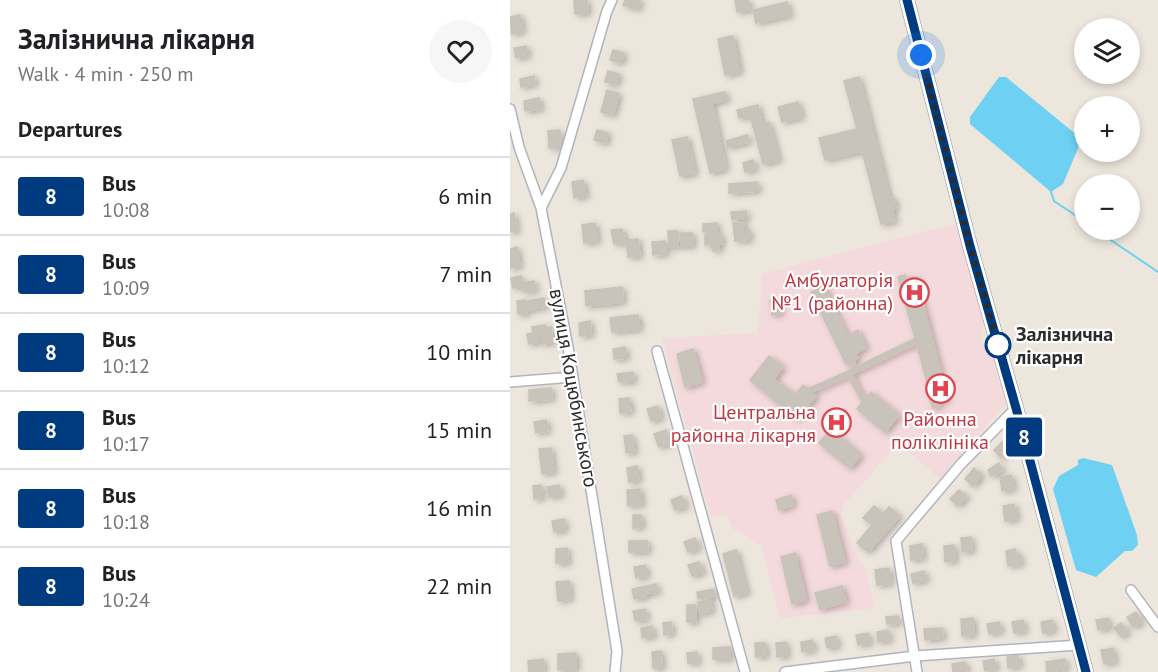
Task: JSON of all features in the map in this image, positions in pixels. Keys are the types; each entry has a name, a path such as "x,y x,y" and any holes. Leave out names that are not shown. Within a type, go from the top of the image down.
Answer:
{"street":[{"path":"541,208 561,168 612,0"},
{"path":"907,0 970,246 1016,408 1086,672"},
{"name":"вулиця Коцюбинського","path":"510,108 519,147 541,208 573,376 617,651 615,672"},
{"path":"657,351 745,672"},
{"path":"510,382 573,376"},
{"path":"917,672 896,541 961,464 1016,408"},
{"path":"1131,590 1158,627"},
{"path":"785,672 915,656 1079,645"}],"shaded area":[{"name":"Центральна районна лікарня","path":"957,223 985,325 980,333 983,346 992,350 1006,404 940,479 898,443 843,506 841,514 858,559 866,570 875,608 780,618 761,545 733,529 726,514 711,518 662,338 758,333 762,274"}],"water":[{"path":"999,77 1006,77 1074,133 1074,158 1063,184 1051,192 970,124 970,117"},
{"path":"1083,458 1112,465 1137,535 1138,545 1132,551 1125,551 1096,577 1076,570 1053,489 1059,476 1078,465 1078,460"}],"building":[{"path":"574,0 587,0 588,13 575,14"},
{"path":"625,0 641,0 638,9 623,5"},
{"path":"735,0 748,0 750,10 737,12"},
{"path":"787,2 790,15 756,23 753,10"},
{"path":"520,15 523,31 512,34 510,17"},
{"path":"733,36 740,72 725,75 718,39"},
{"path":"526,46 528,56 516,58 514,48"},
{"path":"613,50 624,53 621,63 610,60"},
{"path":"608,71 619,74 617,84 605,82"},
{"path":"534,76 535,84 521,87 520,79"},
{"path":"859,77 890,199 894,198 896,209 892,210 895,221 881,224 862,151 825,160 819,138 857,129 844,81"},
{"path":"607,90 619,94 613,115 601,112"},
{"path":"725,92 727,100 712,103 726,169 710,173 693,99"},
{"path":"539,98 541,109 525,111 524,101"},
{"path":"798,102 802,117 782,122 778,107"},
{"path":"758,105 762,124 769,122 779,160 763,164 750,115 739,118 737,110"},
{"path":"559,130 560,147 549,148 548,131"},
{"path":"597,130 608,133 606,143 594,140"},
{"path":"747,135 749,142 728,147 726,141"},
{"path":"687,137 695,173 680,176 672,140"},
{"path":"753,160 756,169 745,172 743,163"},
{"path":"583,180 586,196 574,198 572,182"},
{"path":"757,182 758,191 729,193 729,184"},
{"path":"746,211 747,218 732,220 731,212"},
{"path":"514,213 517,231 510,232 510,214"},
{"path":"744,222 744,230 749,230 750,240 735,241 733,223"},
{"path":"595,223 598,241 584,243 582,225"},
{"path":"717,223 717,232 703,232 703,224"},
{"path":"622,229 625,242 614,244 611,230"},
{"path":"668,231 677,231 678,247 669,247"},
{"path":"680,233 692,233 693,246 681,246"},
{"path":"721,234 722,244 719,244 719,250 713,251 713,244 705,245 705,235"},
{"path":"638,239 640,256 628,257 626,240"},
{"path":"665,241 666,254 653,255 652,242"},
{"path":"517,247 520,266 510,268 510,249"},
{"path":"905,275 906,280 916,277 948,399 938,402 940,406 933,408 898,277"},
{"path":"521,276 522,286 513,288 511,278"},
{"path":"534,281 536,290 524,292 522,283"},
{"path":"824,286 858,358 846,364 811,292"},
{"path":"622,287 623,302 586,306 585,291"},
{"path":"544,298 546,307 529,310 527,301"},
{"path":"778,298 781,313 772,315 770,300"},
{"path":"525,300 527,314 518,314 517,301"},
{"path":"638,315 640,329 612,332 610,318"},
{"path":"590,321 591,335 580,336 579,323"},
{"path":"545,325 546,328 551,327 553,342 542,344 541,337 537,338 538,342 529,344 527,334 533,333 532,327"},
{"path":"858,330 866,348 856,353 847,336"},
{"path":"916,338 917,343 852,374 865,399 862,402 848,376 812,392 808,389 853,369 850,362 854,360 856,367"},
{"path":"625,347 626,358 614,359 613,349"},
{"path":"693,349 702,382 685,387 677,354"},
{"path":"769,356 783,367 774,379 795,395 803,385 816,396 797,419 750,380"},
{"path":"633,372 634,381 619,382 617,374"},
{"path":"551,388 552,399 529,401 529,390"},
{"path":"871,392 899,415 885,432 857,409"},
{"path":"629,398 631,412 620,413 619,399"},
{"path":"658,406 661,418 651,421 647,409"},
{"path":"546,420 548,431 536,433 534,422"},
{"path":"831,429 861,455 850,468 819,443"},
{"path":"666,430 670,443 659,447 654,434"},
{"path":"632,435 635,452 626,453 624,436"},
{"path":"1002,442 1009,450 1001,458 994,450"},
{"path":"551,448 554,472 542,474 539,449"},
{"path":"999,463 1003,470 991,476 988,470"},
{"path":"637,466 639,480 629,482 627,468"},
{"path":"974,468 982,475 973,486 965,479"},
{"path":"1011,475 1014,489 1002,491 1000,477"},
{"path":"541,485 542,498 534,499 533,486"},
{"path":"559,485 561,495 549,497 547,487"},
{"path":"640,489 642,504 628,506 627,490"},
{"path":"959,490 967,496 958,506 950,499"},
{"path":"791,495 793,505 779,510 776,500"},
{"path":"682,496 686,506 675,510 671,500"},
{"path":"1014,504 1017,519 1005,521 1003,506"},
{"path":"874,506 883,514 889,507 900,516 868,552 857,543 872,525 863,518"},
{"path":"832,511 845,562 830,566 817,515"},
{"path":"633,515 641,515 642,527 633,528"},
{"path":"564,519 565,530 554,532 552,521"},
{"path":"971,537 972,551 962,552 961,538"},
{"path":"695,538 699,548 688,552 684,542"},
{"path":"629,541 647,541 648,552 629,552"},
{"path":"922,544 923,558 911,560 910,546"},
{"path":"954,545 955,561 945,562 944,546"},
{"path":"567,548 568,563 556,563 556,549"},
{"path":"1015,549 1016,555 1020,555 1021,564 1008,566 1006,551"},
{"path":"736,550 747,593 734,596 723,554"},
{"path":"795,553 806,600 792,604 781,557"},
{"path":"699,562 703,572 692,576 688,565"},
{"path":"645,565 647,576 636,578 634,567"},
{"path":"889,568 891,583 877,585 875,570"},
{"path":"924,571 926,580 913,583 911,574"},
{"path":"569,581 570,599 558,601 556,582"},
{"path":"656,584 658,592 634,599 632,589"},
{"path":"842,586 846,602 820,609 815,593"},
{"path":"714,589 715,596 698,599 697,592"},
{"path":"710,599 712,611 700,614 698,602"},
{"path":"687,605 696,605 696,622 687,622"},
{"path":"645,609 647,619 635,621 633,611"},
{"path":"1136,612 1142,622 1133,627 1127,617"},
{"path":"898,616 899,623 887,624 886,617"},
{"path":"973,618 974,635 962,636 961,619"},
{"path":"1108,618 1109,628 1098,630 1096,620"},
{"path":"1023,620 1025,631 1014,633 1012,622"},
{"path":"1052,620 1054,631 1043,633 1041,622"},
{"path":"671,622 672,634 664,635 663,623"},
{"path":"999,622 1001,632 989,634 987,624"},
{"path":"1121,623 1128,632 1121,637 1114,628"},
{"path":"652,626 654,636 642,638 641,628"},
{"path":"942,628 943,638 925,640 924,629"},
{"path":"888,630 890,640 878,642 877,632"},
{"path":"868,633 870,643 858,645 856,635"},
{"path":"836,636 838,646 827,648 825,638"},
{"path":"812,640 814,650 802,652 801,642"},
{"path":"786,642 787,656 777,657 776,643"},
{"path":"755,643 765,643 766,656 756,657"},
{"path":"730,647 730,659 713,659 713,648"},
{"path":"1113,648 1115,662 1104,664 1101,650"},
{"path":"661,651 662,668 653,668 652,652"},
{"path":"697,652 698,663 688,663 687,653"},
{"path":"576,653 576,669 558,670 558,654"},
{"path":"1018,655 1020,666 1008,668 1007,657"},
{"path":"543,659 544,672 529,672 528,661"},
{"path":"994,659 996,669 985,671 983,661"},
{"path":"1065,659 1066,669 1047,672 1046,662"},
{"path":"965,662 967,672 953,672 952,664"}],"waterway":[{"path":"1051,192 1054,201 1074,214"},
{"path":"1111,240 1158,272"}],"bus line":[{"name":"8","path":"907,0 970,246 1016,408 1086,672"}],"place":[{"name":"Амбулаторія №1 (районна)","path":"914,292"},
{"name":"Залізнична лікарня","path":"998,345"},
{"name":"Районна поліклініка","path":"940,389"},
{"name":"Центральна районна лікарня","path":"837,423"}],"route":[{"path":"921,55 970,246 999,347 998,345"}]}
